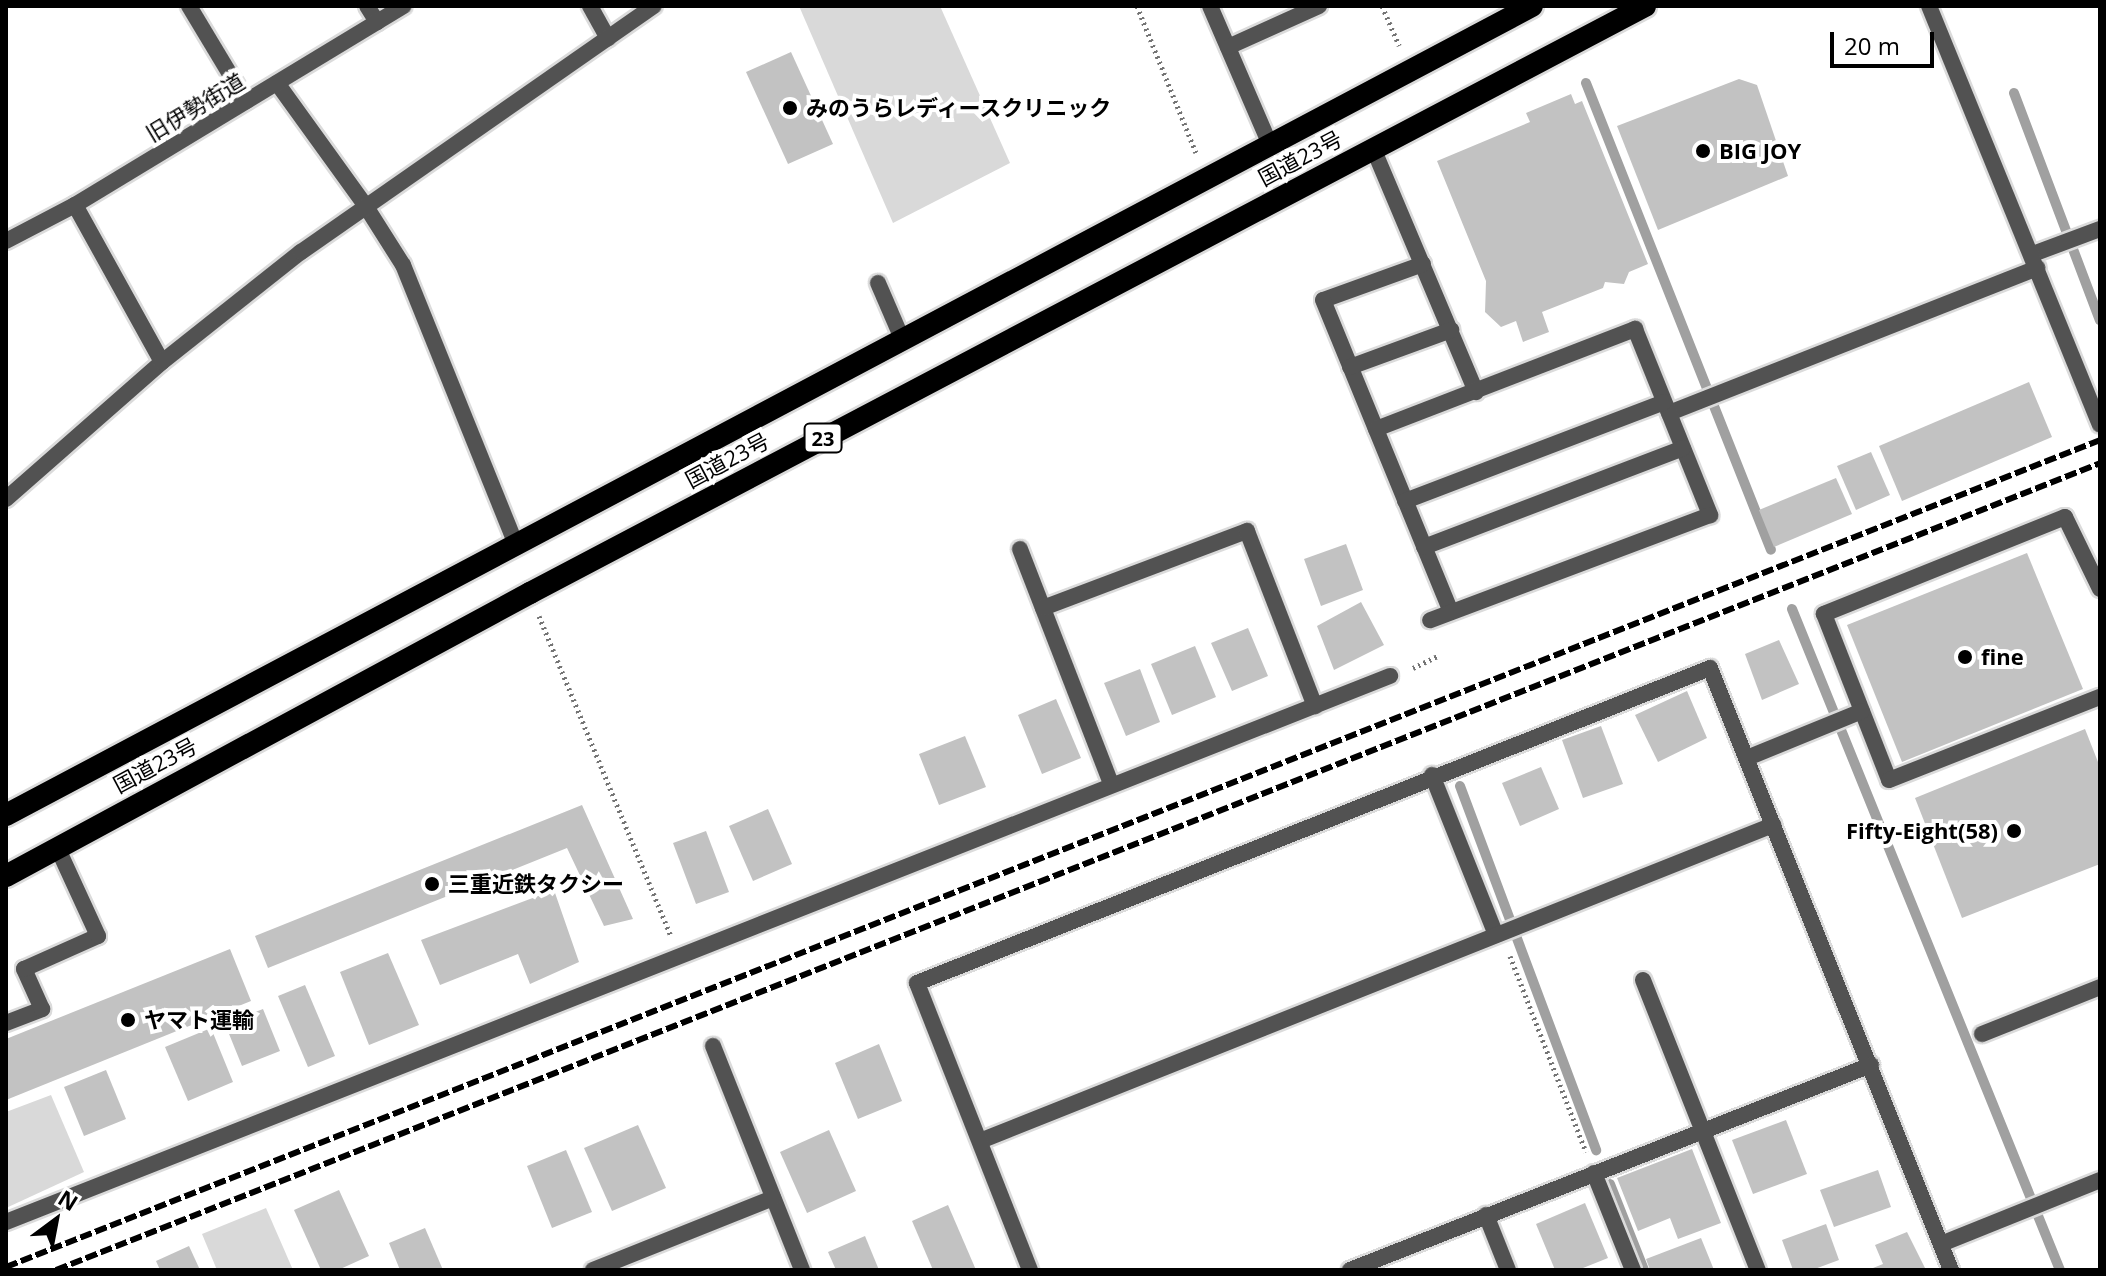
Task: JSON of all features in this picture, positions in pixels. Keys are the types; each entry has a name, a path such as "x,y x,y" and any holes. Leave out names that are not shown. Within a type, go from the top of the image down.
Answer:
{"highway":[{"name":"国道23号","path":"6,815 517,547 1532,6"},
{"name":"国道23号","path":"6,876 530,593 1645,6"}],"street":[{"path":"189,6 246,101"},
{"path":"367,6 377,22"},
{"name":"旧伊勢街道","path":"6,241 75,205 403,6"},
{"path":"590,6 608,38"},
{"path":"6,499 162,362 365,205 654,6"},
{"path":"1210,6 1271,147"},
{"path":"1228,47 1319,6"},
{"path":"1929,6 2100,424"},
{"path":"277,83 365,205 403,265 517,547"},
{"path":"1373,148 1476,392"},
{"path":"75,205 162,362"},
{"path":"1405,501 1667,407 1695,402 1726,390 2035,261 2100,229"},
{"path":"1423,264 1323,300 1451,612"},
{"path":"878,283 903,341"},
{"path":"1376,429 1635,329 1710,515 1430,620"},
{"path":"1350,367 1451,330"},
{"path":"1424,547 1683,448"},
{"path":"2100,589 2065,517 1824,614 1855,713 1889,780 2100,697"},
{"path":"1043,608 1247,531 1315,706"},
{"path":"1020,549 1111,784"},
{"path":"1030,1270 917,983 1432,775 1710,668 1951,1270"},
{"path":"6,1222 680,959 1111,784 1390,676"},
{"path":"1747,758 1855,713"},
{"path":"1432,775 1501,933"},
{"path":"980,1141 1773,825"},
{"path":"6,1023 42,1009 24,969 98,936 57,847"},
{"path":"1643,980 1758,1270"},
{"path":"1982,1034 2100,987"},
{"path":"713,1046 802,1270"},
{"path":"1350,1270 1871,1065"},
{"path":"1594,1173 1633,1270"},
{"path":"1941,1244 2100,1180"},
{"path":"593,1270 773,1198"},
{"path":"1486,1215 1508,1270"}],"path":[{"path":"1137,6 1198,158"},
{"path":"1382,6 1400,47"},
{"path":"530,593 680,959"},
{"path":"1501,933 1594,1173"}],"shaded area":[{"path":"799,6 940,6 1010,163 893,223"},
{"path":"51,1095 84,1172 6,1208 6,1112"},
{"path":"266,1208 293,1270 217,1270 202,1234"}],"building":[{"name":"みのうらレディースクリニック","path":"791,52 833,144 788,164 746,72"},
{"name":"BIG JOY","path":"1739,79 1757,85 1788,176 1658,230 1617,126"},
{"path":"1571,94 1575,104 1582,101 1648,264 1629,272 1624,284 1605,282 1603,288 1542,312 1549,332 1523,342 1516,321 1501,327 1485,312 1486,281 1437,161 1530,122 1526,113"},
{"path":"2029,382 2052,437 1902,501 1879,446"},
{"path":"1871,452 1890,495 1856,510 1837,466"},
{"path":"1836,478 1852,514 1774,547 1759,510"},
{"path":"1346,544 1363,590 1321,606 1304,559"},
{"name":"fine","path":"2027,553 2083,689 1902,762 1847,625"},
{"path":"1361,602 1384,645 1334,670 1317,626"},
{"path":"1248,628 1268,676 1232,691 1211,643"},
{"path":"1779,640 1799,684 1762,700 1745,654"},
{"path":"1195,646 1216,697 1172,715 1151,664"},
{"path":"1140,669 1160,722 1126,736 1104,683"},
{"path":"1687,691 1707,738 1658,762 1635,715"},
{"path":"1056,699 1081,758 1042,774 1018,715"},
{"path":"1601,726 1623,784 1583,798 1562,740"},
{"name":"Fifty-Eight(58)","path":"2085,729 2100,767 2100,864 1962,918 1915,798"},
{"path":"965,736 986,787 939,805 919,754"},
{"path":"1541,767 1559,809 1520,826 1502,783"},
{"name":"三重近鉄タクシー","path":"582,805 633,919 604,926 567,848 268,968 255,936"},
{"path":"768,809 792,864 753,881 729,826"},
{"path":"706,831 729,892 696,904 673,843"},
{"path":"554,890 579,962 530,984 518,954 440,985 421,940"},
{"name":"ヤマト運輸","path":"230,949 251,1001 6,1100 6,1039"},
{"path":"388,953 419,1025 369,1045 340,972"},
{"path":"305,985 335,1056 308,1067 278,996"},
{"path":"263,1009 280,1051 242,1066 225,1024"},
{"path":"211,1028 233,1082 188,1101 165,1047"},
{"path":"879,1044 902,1101 858,1119 835,1063"},
{"path":"106,1070 126,1119 84,1136 64,1087"},
{"path":"1786,1120 1807,1174 1753,1194 1732,1140"},
{"path":"638,1125 666,1188 612,1211 584,1148"},
{"path":"829,1130 856,1191 807,1213 780,1152"},
{"path":"1692,1149 1721,1223 1678,1239 1670,1218 1638,1231 1617,1178"},
{"path":"566,1150 592,1212 552,1228 527,1166"},
{"path":"1878,1170 1891,1207 1834,1227 1820,1190"},
{"path":"339,1190 369,1256 338,1270 321,1270 294,1210"},
{"path":"1585,1203 1608,1258 1578,1270 1555,1270 1536,1224"},
{"path":"948,1205 976,1270 933,1270 912,1221"},
{"path":"1826,1224 1839,1260 1812,1270 1793,1270 1782,1240"},
{"path":"425,1228 443,1270 400,1270 389,1243"},
{"path":"1907,1232 1926,1270 1868,1270 1883,1264 1875,1245"},
{"path":"865,1236 879,1270 836,1270 828,1252"},
{"path":"1701,1238 1714,1270 1650,1270 1646,1259"},
{"path":"189,1246 200,1270 160,1270 156,1261"}],"waterway":[{"path":"1586,83 1771,550"},
{"path":"2014,93 2100,320"},
{"path":"1792,609 2060,1270"},
{"path":"1460,786 1596,1150"},
{"path":"1610,1184 1644,1270"}],"railway":[{"path":"6,1267 2100,440"},
{"path":"56,1270 2100,463"}],"place":[{"name":"みのうらレディースクリニック","path":"790,108"},
{"name":"BIG JOY","path":"1703,151"},
{"name":"fine","path":"1965,657"},
{"name":"Fifty-Eight(58)","path":"2014,831"},
{"name":"三重近鉄タクシー","path":"432,884"},
{"name":"ヤマト運輸","path":"128,1020"}]}
